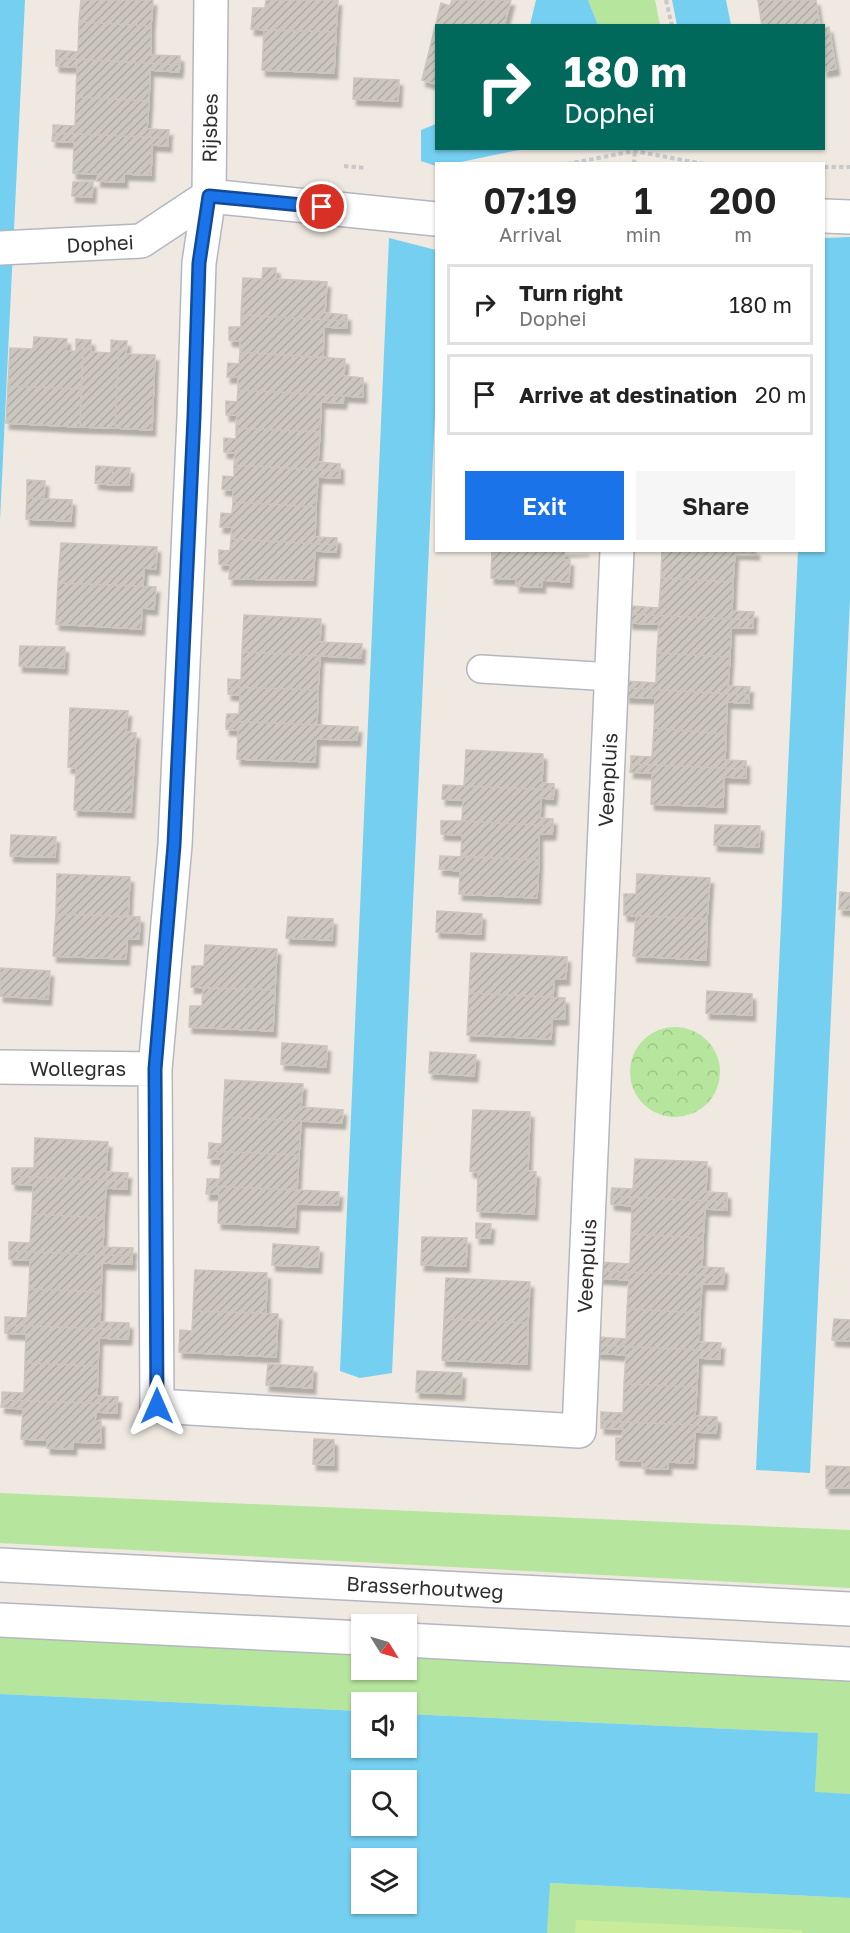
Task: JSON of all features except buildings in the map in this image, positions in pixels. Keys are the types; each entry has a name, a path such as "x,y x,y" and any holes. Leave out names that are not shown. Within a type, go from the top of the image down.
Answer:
{"street":[{"name":"Rijsbes","path":"157,1406 155,1069 174,845 199,263 209,196 212,0"},
{"path":"209,196 435,219"},
{"name":"Dophei","path":"0,248 141,241 209,196"},
{"path":"825,216 850,217"},
{"name":"Veenpluis","path":"157,1406 579,1431 617,552"},
{"name":"Wollegras","path":"1,1067 155,1069"},
{"name":"Brasserhoutweg","path":"0,1565 850,1609"},
{"path":"0,1620 351,1637"},
{"path":"417,1641 850,1664"}],"lane":[{"path":"481,669 612,677"}],"path":[{"path":"666,0 672,24"},
{"path":"577,162 635,150 694,162"},
{"path":"825,167 850,167"}],"green space":[{"path":"588,0 655,0 660,24 598,24"},
{"path":"675,1027 692,1030 707,1040 717,1055 720,1072 717,1089 707,1104 692,1114 675,1117 658,1114 643,1104 633,1089 630,1072 633,1055 643,1040 658,1030"},
{"path":"0,1493 850,1530 850,1588 0,1543"},
{"path":"0,1634 351,1652 351,1680 417,1680 417,1654 850,1675 850,1794 815,1793 817,1733 417,1714 417,1692 351,1692 351,1711 0,1694"},
{"path":"549,1883 850,1898 850,1933 547,1933"},
{"path":"576,1920 802,1930 802,1933 575,1933"}],"water":[{"path":"0,0 25,0 0,520"},
{"path":"536,0 588,0 598,24 530,24"},
{"path":"672,0 726,0 731,24 677,24"},
{"path":"435,124 435,150 518,150 461,162 435,162 435,166 421,161 421,130"},
{"path":"850,237 850,599 810,1473 756,1470 798,552 825,552 825,238"},
{"path":"389,238 435,250 435,412 392,1373 360,1378 340,1371"},
{"path":"0,1694 351,1711 351,1758 417,1758 417,1714 818,1733 815,1792 850,1794 850,1898 550,1883 547,1933 0,1933"}],"route":[{"path":"157,1406 155,1069 174,845 199,263 209,196 322,207"}]}
